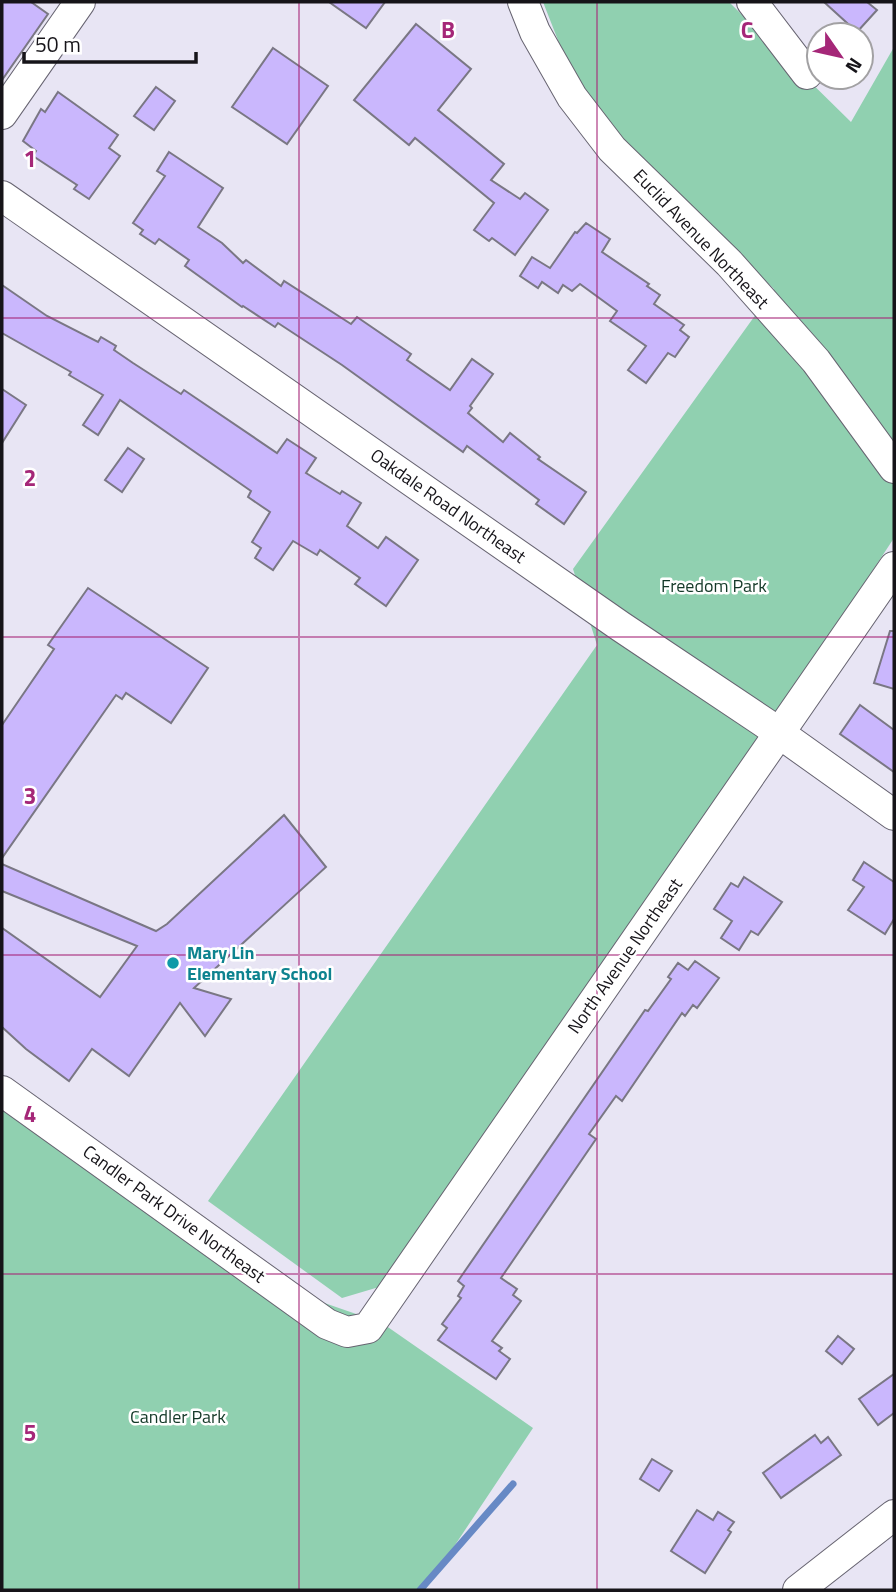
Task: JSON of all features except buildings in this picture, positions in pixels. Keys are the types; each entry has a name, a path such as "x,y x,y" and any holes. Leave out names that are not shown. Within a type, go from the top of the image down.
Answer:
{"street":[{"path":"2,114 80,2"},
{"name":"Euclid Avenue Northeast","path":"523,2 535,32 572,97 612,149 729,263 807,351 894,468"},
{"path":"752,2 805,71"},
{"name":"Oakdale Road Northeast","path":"2,196 894,815"},
{"name":"North Avenue Northeast","path":"347,1332 362,1331 371,1324 894,567"},
{"name":"Candler Park Drive Northeast","path":"2,1091 327,1324 347,1332"},
{"path":"798,1590 894,1515"}],"green space":[{"name":"Freedom Park","path":"543,2 729,2 805,77 805,91 819,91 851,122 869,91 875,91 875,80 894,47 894,538 777,716 379,1287 342,1298 208,1201 597,645 573,569 774,289 601,126 563,53"},
{"name":"Candler Park","path":"2,1081 313,1299 382,1323 533,1428 425,1590 2,1590"}],"waterway":[{"path":"420,1590 513,1484"}],"place":[{"name":"Mary Lin Elementary School","path":"173,963"}]}
